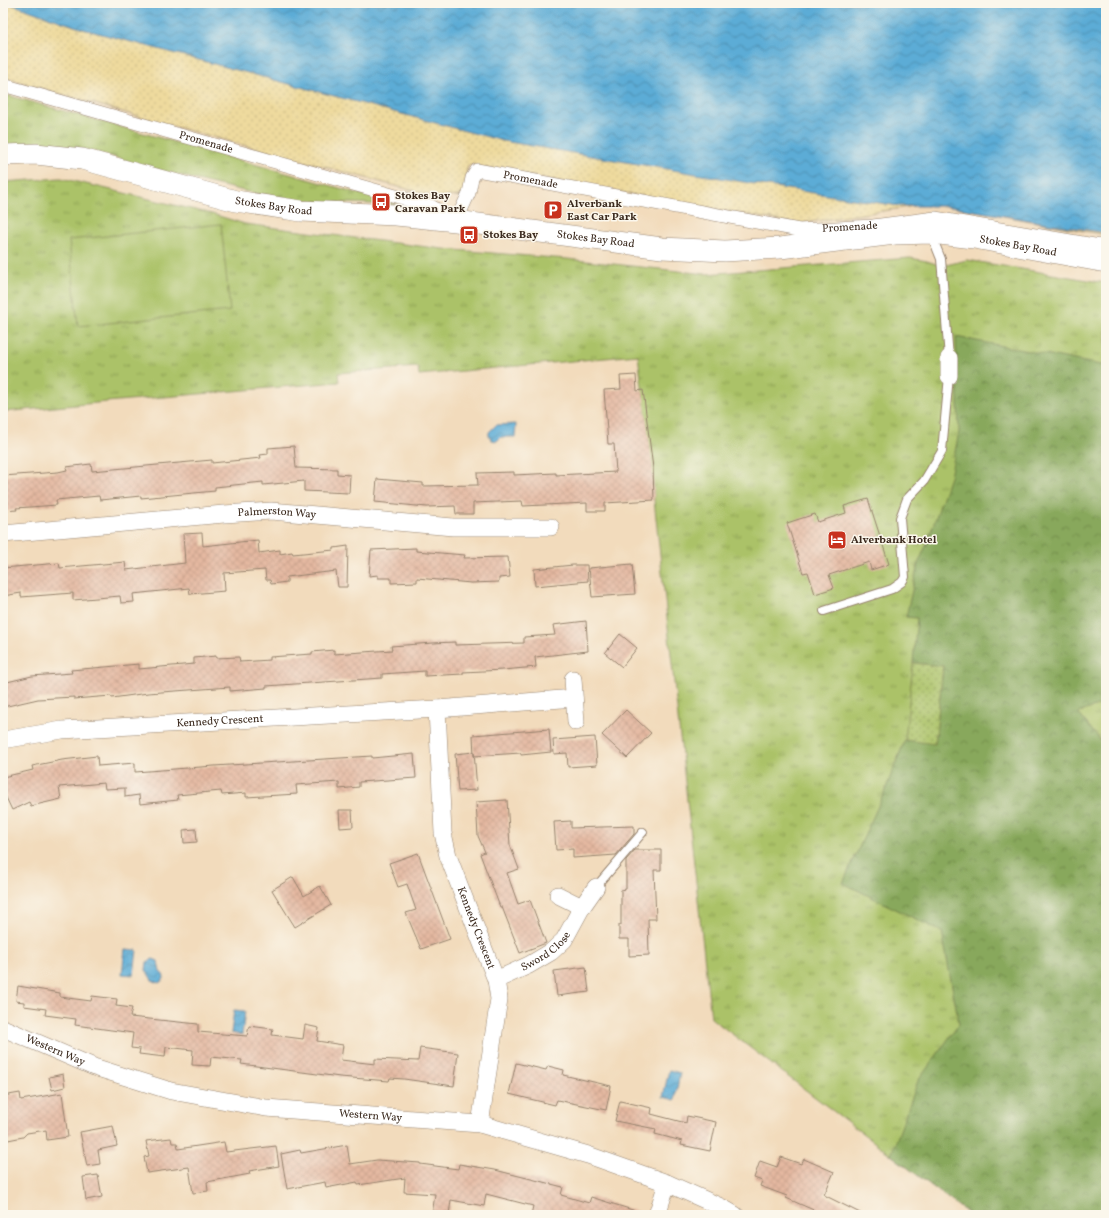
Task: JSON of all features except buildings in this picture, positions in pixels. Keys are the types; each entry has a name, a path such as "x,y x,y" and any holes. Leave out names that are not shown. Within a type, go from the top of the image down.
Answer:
{"street":[{"name":"Promenade","path":"3,85 431,206 456,220 469,193 472,178 477,170 799,230 873,226 935,218 1106,247"},
{"name":"Stokes Bay Road","path":"3,155 36,154 82,159 236,201 301,212 456,220 662,248 724,251 780,248 895,234 931,233 974,238 1106,262"},
{"path":"948,358 949,376"},
{"name":"Palmerston Way","path":"3,534 271,511 454,527 551,527"},
{"path":"573,679 576,722"},
{"name":"Kennedy Crescent","path":"3,740 62,730 437,709 574,698"},
{"name":"Kennedy Crescent","path":"437,709 442,828 448,856 496,980 499,999 480,1124"},
{"name":"Sword Close","path":"496,980 529,965 551,952 564,940 582,907 596,887"},
{"path":"558,895 582,907"},
{"name":"Western Way","path":"3,1028 94,1068 171,1091 266,1108 480,1124 588,1155 667,1183 723,1208 735,1215"},
{"path":"657,1215 667,1183"}],"lane":[{"path":"931,233 941,259 948,358"},
{"path":"824,610 892,589 902,582 905,577 900,518 907,499 924,481 942,451 949,376"},
{"path":"596,887 643,832"}],"green space":[{"path":"3,94 400,205 279,199 197,180 88,150 42,144 3,148"},
{"path":"61,178 212,214 245,224 443,249 567,259 706,274 910,258 927,261 942,266 967,260 1106,283 1106,1215 970,1215 711,1018 654,500 652,466 638,355 419,375 418,367 338,373 339,382 3,412 3,182"},
{"path":"221,224 230,311 78,326 69,240"},
{"path":"956,337 1106,366 1106,703 1078,713 1106,747 1106,1215 970,1215 891,1155 918,1081 959,1024 942,932 843,883 884,793 905,740 935,743 943,666 913,663 917,618 906,617 918,564 926,546 950,477 959,432"},
{"path":"913,663 943,666 935,744 905,740"}],"sand":[{"path":"3,3 194,3 1106,180 1106,235 934,203 798,224 468,165 463,196 437,197 157,122 3,77"}],"water":[{"path":"8,3 1106,3 1106,233 946,206 899,206 755,184 503,141 83,29"},
{"path":"516,424 515,437 501,437 497,441 492,440 489,436 489,432 496,425"},
{"path":"125,949 137,950 134,975 122,974"},
{"path":"153,959 158,961 160,972 164,976 164,979 159,983 152,980 146,970 147,962"},
{"path":"234,1010 245,1011 242,1035 231,1033"},
{"path":"669,1070 680,1073 675,1100 663,1097"}],"place":[{"name":"Stokes Bay Caravan Park","path":"381,202"},
{"name":"Alverbank East Car Park","path":"553,210"},
{"name":"Stokes Bay","path":"469,235"},
{"name":"Alverbank Hotel","path":"837,540"}]}
